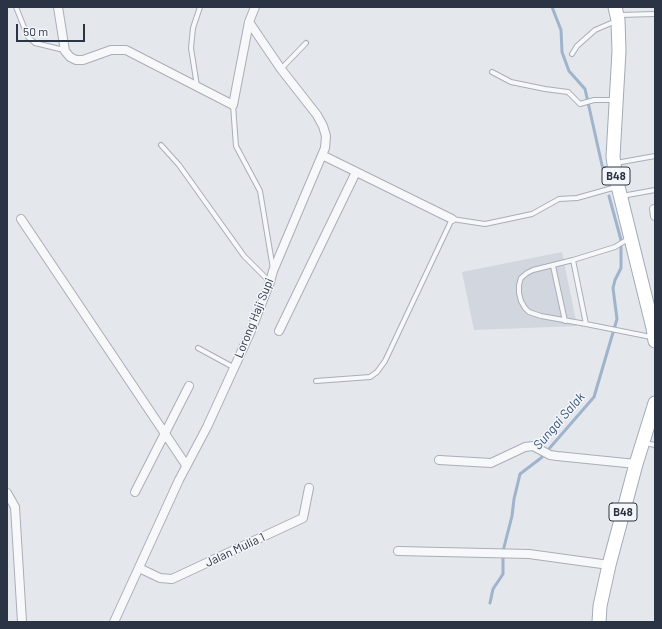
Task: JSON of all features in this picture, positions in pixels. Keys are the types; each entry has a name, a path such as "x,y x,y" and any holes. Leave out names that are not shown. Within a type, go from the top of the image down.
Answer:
{"main road":[{"name":"B48","path":"616,11 619,51 613,157 629,239 655,341"},
{"name":"B48","path":"599,622 600,606 609,564 636,464 649,443 655,403"}],"street":[{"path":"58,7 65,51 70,57 76,60 83,60 111,50 126,50 233,104 249,22 256,7"},
{"name":"Lorong Haji Supi","path":"114,622 186,466 207,427 250,333 273,271 325,148 326,136 323,126 249,22"},
{"path":"322,156 452,219"},
{"path":"279,331 356,172"},
{"path":"21,219 186,466"},
{"path":"136,492 189,386"},
{"path":"438,460 491,463 525,447 533,446 550,454 636,464"},
{"name":"Jalan Mulia 1","path":"139,568 160,578 172,579 304,518 309,488"},
{"path":"7,493 15,507 22,622"},
{"path":"398,552 529,554 609,564"}],"lane":[{"path":"16,7 28,37 35,43 65,51"},
{"path":"197,86 192,48 193,28 200,7"},
{"path":"572,54 577,46 616,11 655,14"},
{"path":"281,69 306,43"},
{"path":"492,72 511,82 568,92 580,104 594,100 616,100"},
{"path":"233,104 236,146 260,190 273,271"},
{"path":"161,145 180,165 244,256 270,282"},
{"path":"614,163 655,156"},
{"path":"316,381 370,377 377,372 385,361 452,219 485,224 532,214 559,199 577,198 602,190 655,190"},
{"path":"629,239 615,247 553,266 533,270 521,278 518,293 521,301 529,312 565,321 655,338"},
{"path":"573,260 586,324"},
{"path":"553,266 565,321"},
{"path":"198,348 233,368"}],"shaded area":[{"path":"562,252 577,326 474,330 462,272"}],"waterway":[{"name":"Sungai Salak","path":"552,7 561,30 562,52 569,71 585,89 606,183"},
{"name":"Sungai Salak","path":"490,603 493,589 503,574 503,551 512,516 514,499 520,474 541,458 594,397 617,319 613,288 621,268 621,240 609,196"}]}
